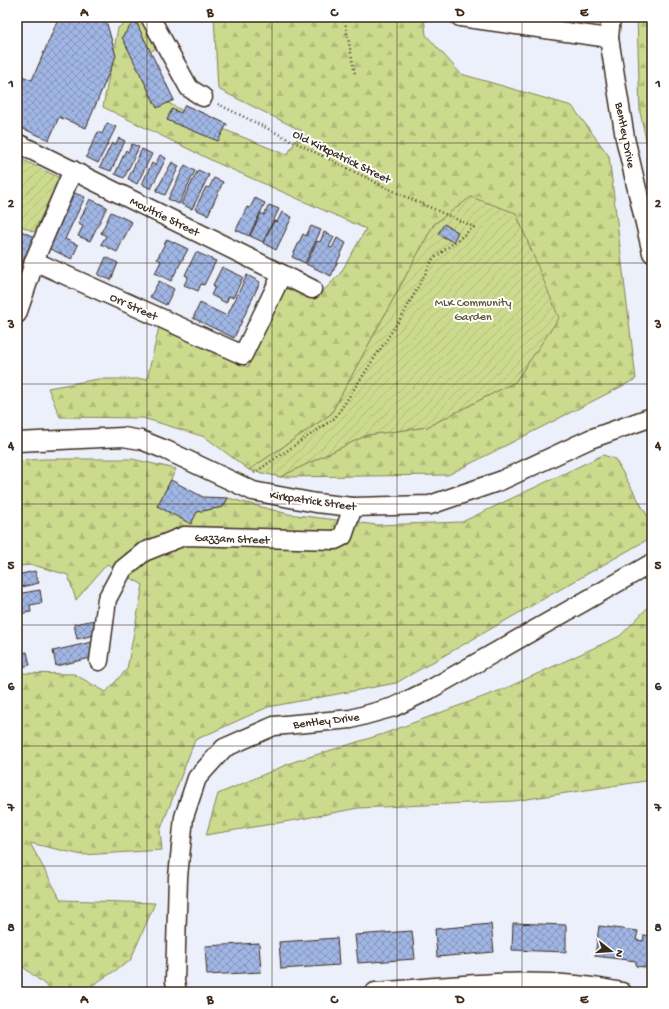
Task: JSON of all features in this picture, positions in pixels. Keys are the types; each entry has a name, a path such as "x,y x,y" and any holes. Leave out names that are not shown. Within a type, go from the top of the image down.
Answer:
{"street":[{"path":"150,17 189,88 203,97"},
{"path":"460,17 609,38"},
{"name":"Bentley Drive","path":"611,17 609,38 625,138 651,242"},
{"name":"Moultrie Street","path":"17,143 312,289"},
{"path":"17,314 34,261 73,170"},
{"name":"Orr Street","path":"34,261 243,355 282,274"},
{"name":"Kirkpatrick Street","path":"17,442 123,437 141,440 166,450 253,491 316,503 354,507 430,505 500,481 590,440 652,417"},
{"name":"Gazzam Street","path":"99,661 107,599 123,569 144,552 184,536 336,540 343,536 354,507"},
{"name":"Bentley Drive","path":"177,992 175,981 178,877 184,817 197,778 224,748 274,726 351,719 394,707 429,690 652,563"},
{"path":"375,992 511,981 564,983 622,992"}],"path":[{"path":"344,17 355,74"},
{"name":"Old Kirkpatrick Street","path":"203,97 394,191 474,227 433,259 404,313 335,418 238,484"}],"green space":[{"path":"133,17 140,17 156,48 139,60 159,98 198,119 287,155 302,131 218,89 214,17 424,17 426,35 461,74 572,106 609,156 636,379 448,475 280,477 367,435 427,427 515,382 558,319 516,213 434,224 331,414 249,470 205,437 143,418 60,417 48,388 98,379 147,379 159,327 248,367 285,288 315,299 340,274 366,229 215,162 103,107 118,28"},
{"path":"637,17 652,17 652,167 640,112"},
{"path":"17,157 60,178 34,232 17,224"},
{"name":"MLK Community Garden","path":"471,197 516,213 559,318 515,382 427,427 367,435 280,477 249,470 331,414 434,224"},
{"path":"603,455 615,459 652,524 652,537 396,683 268,707 195,740 160,831 162,850 82,855 30,843 61,900 155,903 130,961 82,992 54,992 17,962 17,673 74,674 106,692 127,669 143,585 107,564 76,600 68,575 33,565 17,566 17,461 44,459 132,459 176,469 158,506 197,512 223,507 228,498 288,514 377,525 462,522"},
{"path":"652,603 652,780 514,801 358,808 206,835 218,794 293,762 383,734 504,689 620,636"}],"building":[{"path":"59,17 105,17 116,56 86,128 59,117 49,140 17,126 17,74 32,80"},
{"path":"135,20 174,100 157,108 122,37"},
{"path":"185,105 227,124 218,141 167,120 172,109 181,113"},
{"path":"107,123 116,127 98,163 86,157 98,132 102,134"},
{"path":"119,138 125,141 111,171 100,167 112,143 115,145"},
{"path":"132,144 139,147 124,178 115,174 126,150 128,152"},
{"path":"142,149 152,154 137,184 128,179"},
{"path":"160,155 166,158 151,189 142,184 152,163 155,165"},
{"path":"172,162 179,166 165,195 156,191"},
{"path":"185,165 195,171 179,204 168,199"},
{"path":"198,170 209,175 192,209 181,204"},
{"path":"214,178 223,182 208,215 195,209 206,187 209,188"},
{"path":"72,192 85,197 65,239 78,245 72,259 46,247"},
{"path":"255,198 265,203 249,236 236,230 247,207 250,208"},
{"path":"90,199 107,207 90,241 78,236 83,226 78,224"},
{"path":"269,205 279,209 263,242 250,236 261,213 264,215"},
{"path":"111,212 132,222 117,252 101,244 106,236 101,233"},
{"path":"282,212 292,217 276,250 263,243 274,221 277,222"},
{"path":"444,224 458,232 453,242 438,234"},
{"path":"311,226 321,230 305,263 292,257 303,234 306,236"},
{"path":"17,229 34,237 20,269 17,268"},
{"path":"324,232 334,237 329,247 332,248 337,238 346,243 331,276 306,264 317,241 320,242"},
{"path":"167,239 188,249 171,281 155,273 161,261 157,259"},
{"path":"196,252 216,261 204,285 201,284 198,291 184,285 188,277 185,275"},
{"path":"106,257 118,263 111,280 98,275"},
{"path":"222,267 243,277 233,298 229,296 226,303 211,295 215,287 213,285"},
{"path":"247,275 260,282 234,338 193,318 200,303 227,316"},
{"path":"159,281 174,289 166,305 150,297"},
{"path":"171,480 203,497 228,498 223,507 197,512 191,524 157,506"},
{"path":"35,571 39,583 17,588 17,575"},
{"path":"40,590 42,603 30,605 31,612 17,614 17,594"},
{"path":"95,620 99,634 77,639 74,624"},
{"path":"92,642 95,657 56,666 53,651"},
{"path":"27,652 30,665 17,668 17,654"},
{"path":"513,923 566,925 566,952 512,950"},
{"path":"491,924 494,952 437,957 435,929"},
{"path":"599,926 638,931 636,940 643,941 644,935 652,936 652,968 636,966 636,961 595,956"},
{"path":"412,931 415,959 358,963 355,935"},
{"path":"337,938 339,965 281,969 279,942"},
{"path":"259,943 261,972 207,975 205,946"}]}
